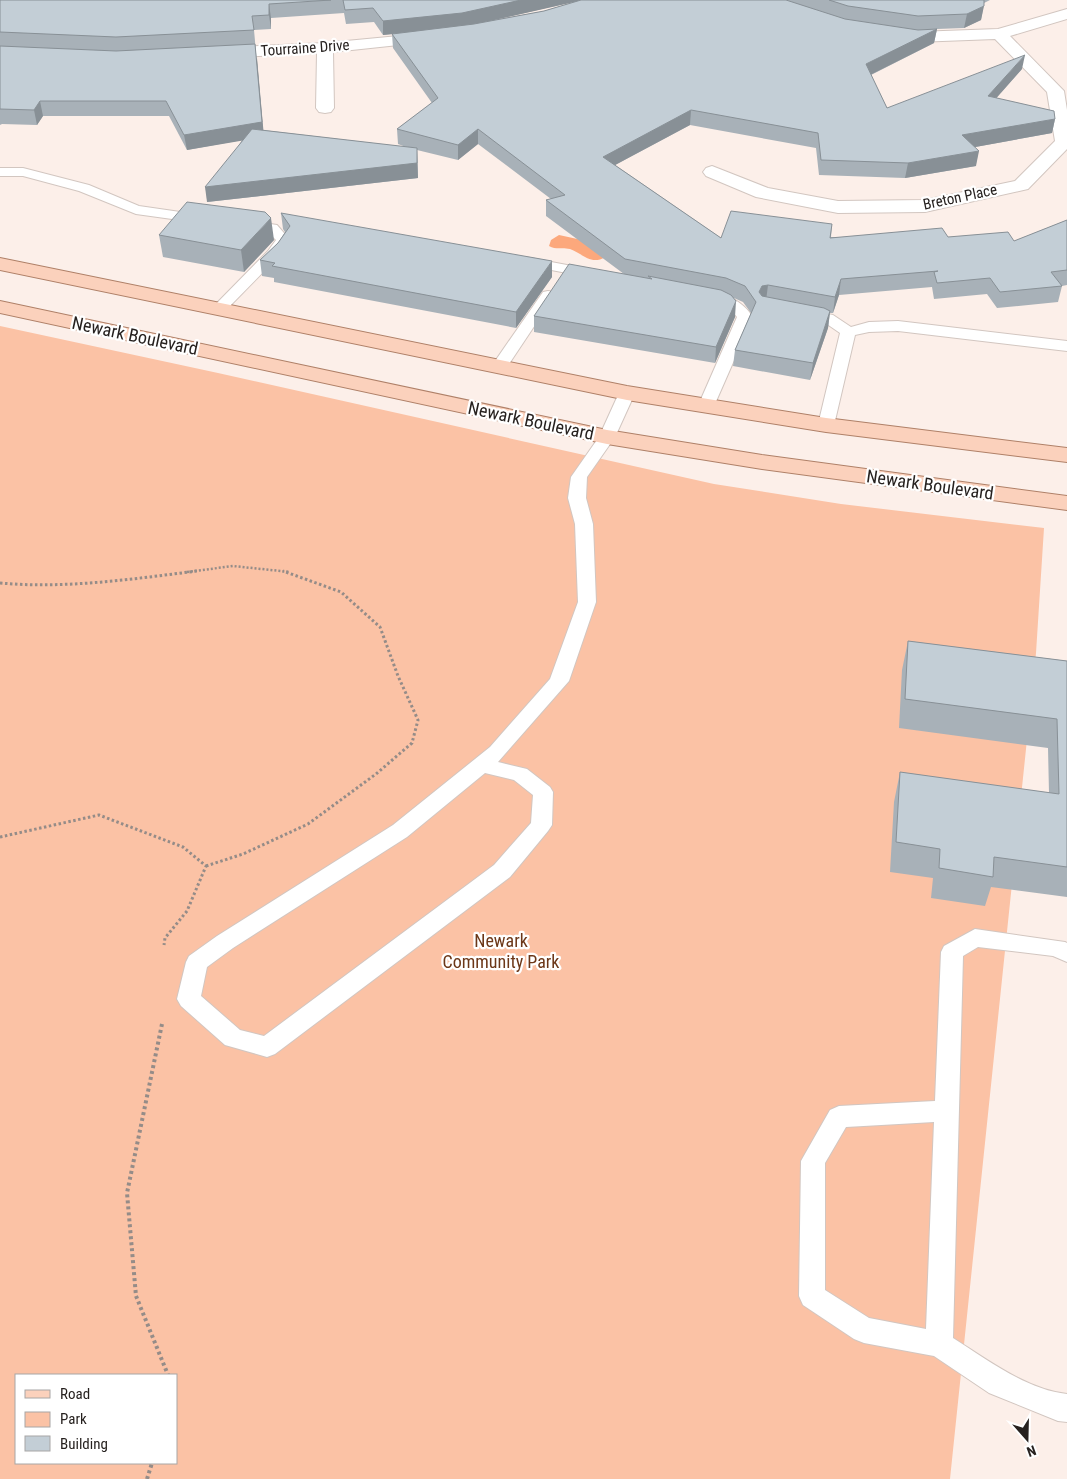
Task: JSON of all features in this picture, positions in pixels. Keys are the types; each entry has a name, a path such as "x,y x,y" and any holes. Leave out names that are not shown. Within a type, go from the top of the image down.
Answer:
{"main road":[{"path":"0,264 627,393 826,425 1067,455"},
{"name":"Newark Boulevard","path":"0,307 607,437 762,462 1067,503"}],"street":[{"path":"880,31 916,37 1000,34 1067,14"},
{"name":"Breton Place","path":"712,172 763,193 838,207 925,206 1021,185 1064,142 1055,91 1000,34"},
{"name":"Tourraine Drive","path":"206,54 324,48 444,36"},
{"path":"324,48 325,108"}],"lane":[{"path":"0,172 23,172 84,188 136,210 214,220"},
{"path":"219,309 273,254 283,240 272,228 234,223"},
{"path":"508,257 604,276"},
{"path":"499,367 567,269"},
{"path":"696,294 734,304 740,308 745,317 706,406"},
{"path":"784,310 828,318 848,332 869,327 898,326 1067,346"},
{"path":"826,425 848,332"},
{"path":"481,765 520,774 543,792 542,825 502,871 267,1047 234,1038 189,999 197,962 224,942 400,831 481,765 498,752 559,681 587,602 584,524 577,498 579,476 607,437 627,393"},
{"path":"939,1344 952,952 975,938 1058,948 1067,953"},
{"path":"947,1112 839,1118 813,1161 812,1296 864,1330 939,1344 999,1384 1058,1407 1067,1408"}],"path":[{"path":"0,583 30,586 138,578 233,566 288,571 340,592 380,627 398,676 418,720 412,743 376,774 308,824 243,854 206,866 187,911 165,938 164,947"},
{"path":"0,837 99,815 183,847 206,866"},
{"path":"163,1019 127,1193 136,1296 168,1374"},
{"path":"147,1479 152,1464"}],"green space":[{"name":"Newark Community Park","path":"0,326 714,484 841,504 1044,528 1036,653 950,1479 0,1479"}],"shaded area":[{"path":"559,235 582,240 605,257 595,260 570,249 549,246 551,240"}],"building":[{"path":"0,0 331,0 269,4 269,15 252,16 254,30 116,37 0,32"},
{"path":"343,0 521,0 462,13 383,21 373,8 345,10"},
{"path":"581,0 786,0 845,19 918,30 937,29 866,64 887,108 1025,55 988,96 1054,111 1055,119 962,135 979,151 908,163 821,160 818,133 691,110 603,157 721,238 731,211 832,224 830,238 942,228 948,237 1008,232 1014,241 1067,220 1067,270 1051,272 1062,286 1000,292 990,278 937,283 934,272 938,271 841,279 835,297 768,285 762,286 759,292 762,296 824,308 830,311 813,363 735,350 756,302 745,286 726,278 625,259 546,200 565,195 478,129 458,145 397,129 438,98 392,34 474,24 544,11"},
{"path":"829,0 984,0 984,6 967,14 918,16 848,6"},
{"path":"255,44 262,122 184,135 166,101 40,101 34,110 0,109 0,46 116,51"},
{"path":"252,129 417,148 417,163 205,187"},
{"path":"187,202 265,212 271,218 241,250 159,235"},
{"path":"281,213 552,261 516,312 272,266 275,263 260,260 278,243 290,226"},
{"path":"569,264 721,290 731,295 736,301 716,347 534,316"},
{"path":"908,641 1067,661 1067,867 994,857 993,877 939,868 940,849 896,842 900,772 1059,794 1057,719 905,699"}]}
